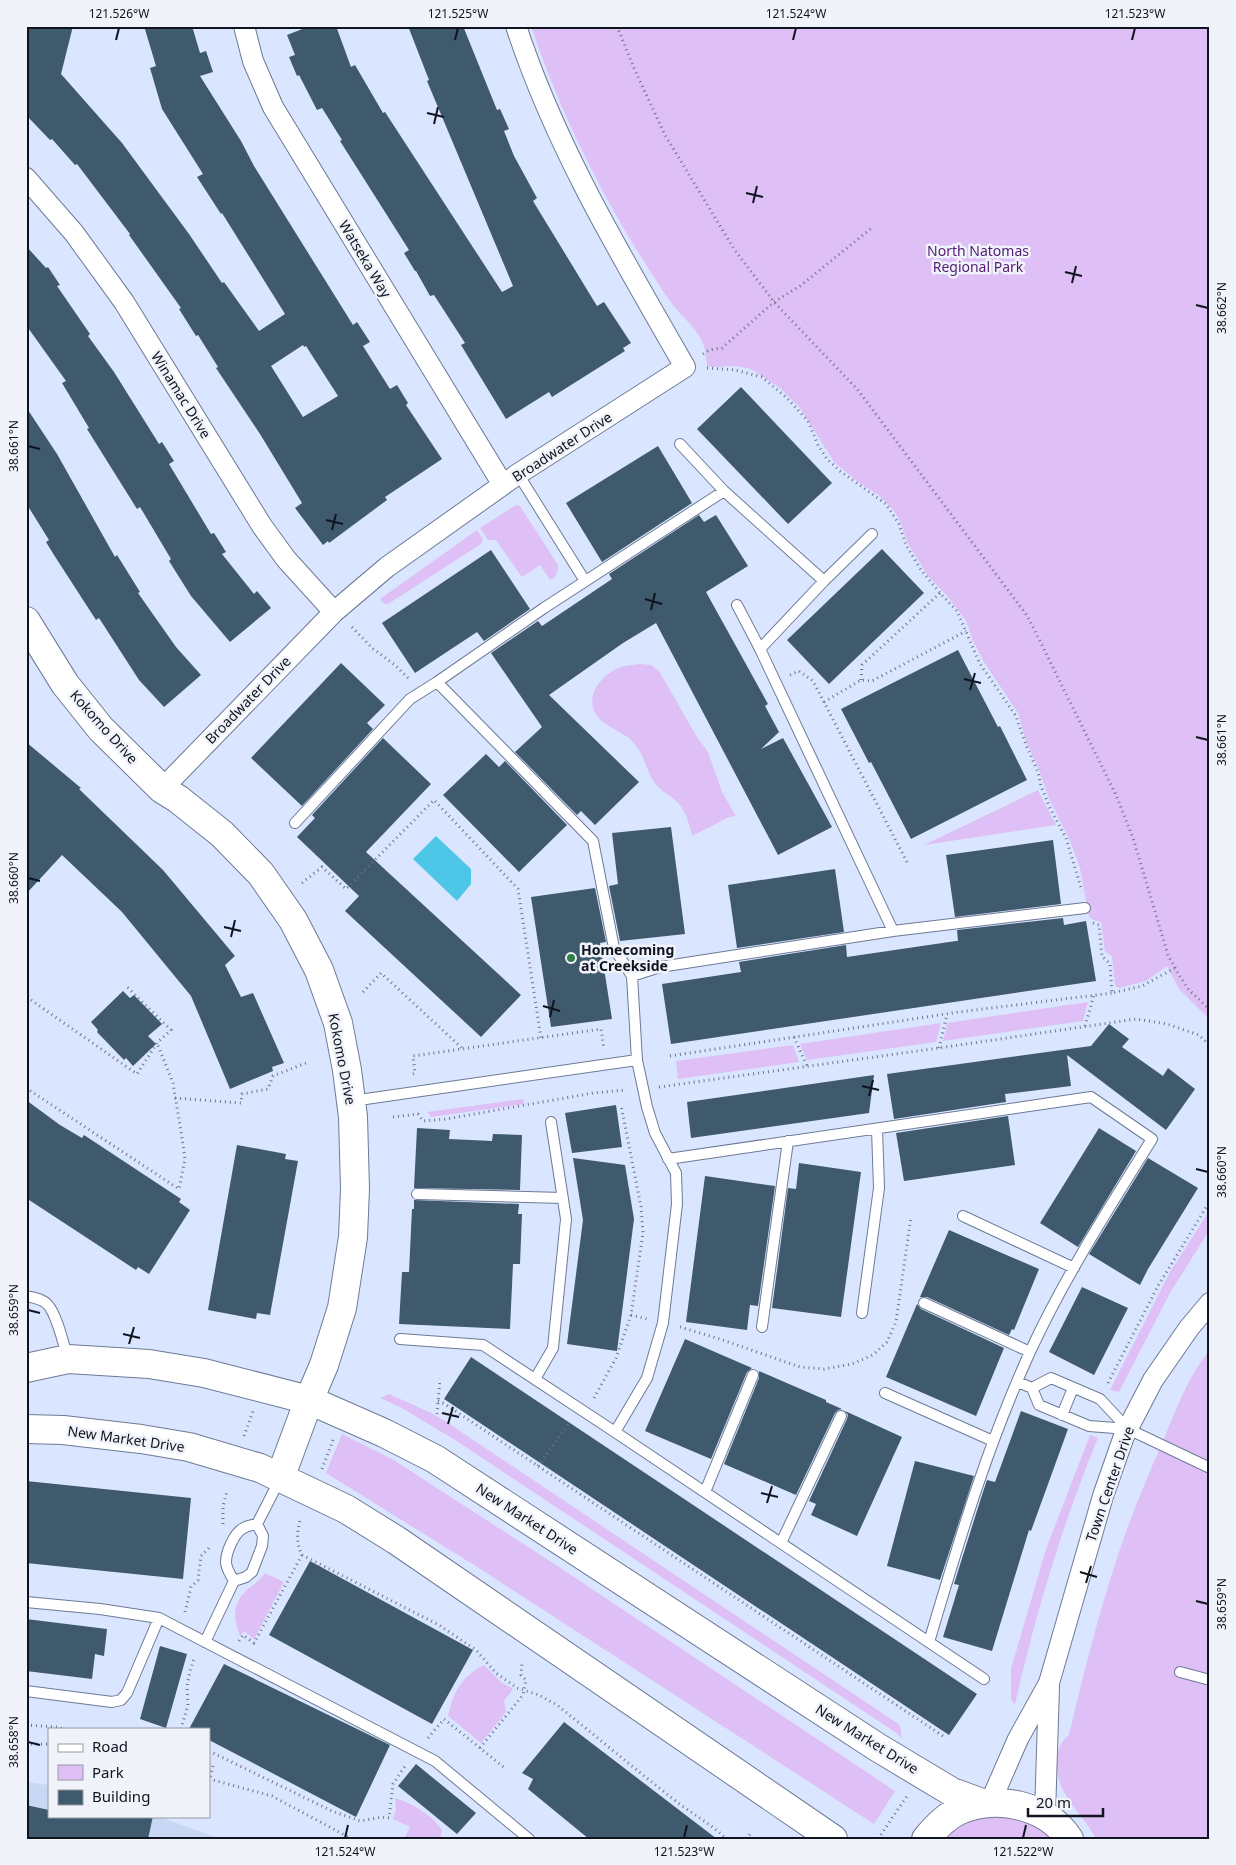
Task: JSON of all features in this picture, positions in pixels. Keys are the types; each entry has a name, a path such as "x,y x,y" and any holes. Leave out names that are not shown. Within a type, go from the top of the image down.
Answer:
{"street":[{"name":"Watseka Way","path":"244,26 253,61 273,107 510,480"},
{"name":"Broadwater Drive","path":"162,789 342,618 387,567 510,480 685,367 598,215 558,136 516,26"},
{"name":"Winamac Drive","path":"26,178 74,233 124,302 262,526 286,559 342,618"},
{"name":"Kokomo Drive","path":"26,621 65,684 95,721 162,789 178,799 222,834 261,874 293,920 319,970 338,1023 351,1102 355,1189 353,1237 342,1308 324,1365 280,1478"},
{"name":"Town Center Drive","path":"986,1803 1018,1738 1049,1682 1103,1496 1128,1429 1153,1380 1189,1328 1210,1303"},
{"name":"New Market Drive","path":"26,1368 68,1359 149,1364 204,1373 309,1400 384,1433 435,1459 878,1747 952,1792 986,1803"},
{"name":"New Market Drive","path":"26,1429 63,1430 189,1447 260,1468 346,1508 396,1540 833,1839"},
{"name":"Town Center Drive","path":"1045,1815 1049,1682"},
{"path":"926,1839 937,1826 958,1811 986,1803 1019,1804 1045,1815 1066,1833 1069,1839"}],"lane":[{"path":"680,444 724,491 824,581"},
{"path":"510,480 585,581"},
{"path":"295,822 410,699 585,581 724,491"},
{"path":"760,648 872,534"},
{"path":"737,606 776,681 893,931"},
{"path":"437,682 593,841 614,948 632,976 637,1060 655,1133 676,1173 677,1204 663,1323 647,1378 615,1432"},
{"path":"632,976 660,967 893,931 1085,908"},
{"path":"351,1102 637,1060"},
{"path":"668,1158 1091,1098 1152,1139 1087,1244 1030,1352 985,1460 929,1642"},
{"path":"535,1379 553,1348 566,1219 551,1122"},
{"path":"862,1313 879,1188 878,1128"},
{"path":"762,1327 788,1141"},
{"path":"417,1194 563,1198"},
{"path":"963,1216 1074,1268"},
{"path":"26,1296 38,1299 49,1306 68,1359"},
{"path":"924,1303 1030,1352"},
{"path":"400,1339 484,1345 984,1679"},
{"path":"704,1492 753,1375"},
{"path":"1032,1388 1051,1378 1100,1399 1128,1429"},
{"path":"1018,1382 1032,1388 1039,1405 1089,1426 1128,1429 1210,1468"},
{"path":"1062,1415 1073,1388"},
{"path":"885,1393 994,1441"},
{"path":"782,1543 841,1416"},
{"path":"234,1581 226,1562 229,1550 237,1534 242,1529 257,1524 280,1478"},
{"path":"205,1642 234,1581 252,1572 262,1546 263,1536 257,1524"},
{"path":"26,1602 159,1618 435,1761 529,1839"},
{"path":"26,1691 112,1702 120,1700 127,1693 159,1618"},
{"path":"1180,1672 1210,1680"}],"path":[{"path":"617,26 665,135 734,249 774,302 857,389 1028,617 1116,795 1133,838 1168,955 1189,990 1210,1010"},
{"path":"709,350 722,348 774,302 800,286 873,227"},
{"path":"708,368 735,370 762,377 787,398 808,421 818,444 828,459 840,471 886,504 899,524 906,545 921,570 957,611 980,664 1016,716 1050,808 1066,838 1078,873 1087,918 1090,922 1099,925 1102,956 1110,964 1112,993"},
{"path":"861,680 862,665 940,593"},
{"path":"342,618 372,648 395,665 422,692"},
{"path":"824,702 861,680 872,681 966,631"},
{"path":"776,681 799,671 813,681 908,864"},
{"path":"302,882 322,866 346,889 434,800 518,889 541,1038"},
{"path":"670,1056 947,1014 1112,993 1142,986 1175,968"},
{"path":"363,992 381,973 463,1049"},
{"path":"31,1000 137,1074 157,1043 171,1030 125,984"},
{"path":"1085,1026 1094,995"},
{"path":"939,1048 947,1014"},
{"path":"393,1117 418,1114 423,1121 446,1119 610,1091 939,1048 1136,1019 1167,1024 1199,1035 1210,1046"},
{"path":"406,1075 415,1073 412,1056 601,1029 610,1091"},
{"path":"794,1037 807,1066"},
{"path":"26,1088 179,1189 185,1159 173,1083 157,1043"},
{"path":"175,1098 240,1103 242,1094 268,1089 273,1076 306,1063"},
{"path":"538,1466 568,1423 592,1401 616,1358 630,1316 643,1233 641,1206 621,1105"},
{"path":"1100,1399 1158,1286 1210,1201"},
{"path":"630,1316 720,1339 800,1367 824,1369 852,1364 873,1355 886,1342 896,1322 911,1217"},
{"path":"437,1414 440,1379"},
{"path":"438,1401 943,1736"},
{"path":"243,1439 254,1408"},
{"path":"318,1477 336,1433"},
{"path":"300,1520 296,1536 298,1548 302,1555 439,1625 476,1650 496,1673 517,1688 539,1695 557,1705 677,1802 716,1829 726,1839"},
{"path":"243,1636 254,1643 302,1555"},
{"path":"181,1728 188,1705 188,1678 196,1656"},
{"path":"480,1748 523,1695 526,1680 520,1675 522,1663"},
{"path":"210,1751 291,1792 332,1811 360,1821 382,1817 390,1818 393,1784 444,1719 506,1769"},
{"path":"26,1725 61,1728"},
{"path":"26,1744 48,1744"},
{"path":"210,1764 213,1765 210,1776"},
{"path":"210,1779 272,1796 352,1839"},
{"path":"878,1839 910,1792"},
{"path":"746,1839 750,1834"}],"shaded area":[{"path":"26,1782 48,1785 48,1818 163,1818 221,1839 26,1839"}],"green space":[{"name":"North Natomas Regional Park","path":"531,26 1210,26 1210,1020 1179,989 1167,966 1146,981 1119,988 1115,986 1112,956 1105,952 1101,922 1089,917 1080,868 1070,841 1049,799 1026,741 1018,713 984,662 973,641 966,621 949,598 928,576 907,542 900,521 894,511 880,496 858,482 834,462 800,408 780,388 751,369 736,366 707,367 706,354 699,336 667,297 646,265 590,166 558,97"},
{"path":"516,505 520,506 558,565 554,578 550,580 540,565 522,577 496,540 488,540 480,528"},
{"path":"477,530 483,539 481,544 388,604 384,604 380,599"},
{"path":"640,664 651,665 659,671 697,737 708,752 722,792 736,816 729,817 692,836 688,821 681,807 654,782 635,744 597,716 592,704 595,689 599,683 604,677 617,669"},
{"path":"1038,790 1056,825 924,845"},
{"path":"1088,1002 1083,1021 943,1041 947,1023"},
{"path":"941,1023 936,1042 807,1060 800,1044"},
{"path":"793,1045 799,1062 678,1079 676,1061"},
{"path":"523,1099 524,1104 431,1117 427,1112"},
{"path":"1210,1210 1210,1229 1170,1293 1119,1392 1110,1390 1170,1272"},
{"path":"1210,1350 1210,1839 1096,1839 1064,1792 1059,1781 1057,1758 1062,1742 1069,1735 1103,1602 1133,1514 1183,1394 1195,1370"},
{"path":"389,1394 445,1421 900,1725 902,1739 898,1734 455,1440 400,1407 380,1398"},
{"path":"342,1434 392,1459 556,1565 895,1791 874,1824 474,1565 326,1473"},
{"path":"1090,1435 1098,1438 1061,1536 1032,1636 1015,1704 1011,1700 1011,1669 1046,1549"},
{"path":"265,1573 284,1582 254,1639 244,1631 240,1636 235,1617 239,1599"},
{"path":"484,1665 501,1682 513,1689 504,1701 506,1712 481,1743 448,1716 456,1692 464,1680"},
{"path":"395,1798 408,1803 433,1819 442,1830 440,1839 404,1839 410,1827 393,1819 396,1809"},
{"path":"985,1815 1014,1817 1029,1823 1053,1839 943,1839 963,1823"}],"water":[{"path":"436,836 471,869 471,884 457,901 413,859"}],"building":[{"path":"26,26 73,26 61,74 122,143 189,234 222,283 224,282 259,331 285,314 222,213 197,177 203,174 162,109 150,68 156,66 144,26 192,26 200,53 206,51 213,72 200,76 353,325 357,322 370,342 363,346 390,389 397,385 408,403 406,405 442,459 385,497 387,500 329,543 328,541 323,545 295,508 302,503 260,434 216,368 218,367 198,335 196,336 179,309 181,308 130,234 77,164 75,165 52,139 50,140 26,115","holes":["303,345 304,347 306,346 338,396 303,417 271,366"]},
{"path":"310,26 336,26 351,67 355,65 383,113 385,112 502,292 513,286 427,81 429,80 408,26 463,26 497,110 500,109 509,129 504,131 514,156 537,198 533,201 597,306 604,302 631,343 623,348 625,351 552,397 549,392 506,419 461,345 465,343 434,295 430,296 404,253 409,250 340,141 342,140 322,108 317,110 299,75 297,76 289,57 295,55 287,35"},
{"path":"26,246 46,268 48,267 60,285 57,286 90,334 88,336 114,372 159,444 162,442 174,461 169,464 211,534 214,533 226,552 222,554 254,594 257,591 271,608 230,642 191,596 169,561 171,559 140,507 137,509 87,429 89,428 62,383 66,381 26,325"},
{"path":"741,387 832,483 788,524 697,429"},
{"path":"26,407 57,454 115,557 117,555 140,592 138,593 176,647 201,675 164,707 139,680 99,618 96,620 46,542 49,540 26,503"},
{"path":"658,446 692,503 602,562 566,503"},
{"path":"699,515 704,522 716,515 748,566 706,592 768,704 765,706 779,732 761,749 783,738 832,827 778,855 656,623 623,643 549,695 639,782 595,825 581,811 577,815 515,752 542,727 491,653 538,621 542,626 612,579 609,574"},
{"path":"882,549 924,593 829,684 787,640"},
{"path":"491,550 530,609 484,641 477,632 415,673 382,623"},
{"path":"958,650 1027,780 911,839 841,709"},
{"path":"341,663 385,705 367,723 373,729 302,806 251,758"},
{"path":"383,738 431,784 366,852 521,995 481,1037 345,911 359,896 297,837 315,818 312,815"},
{"path":"26,742 81,788 79,789 163,870 235,956 225,965 241,997 253,993 284,1063 272,1067 273,1071 230,1089 191,996 122,912 62,855 26,894"},
{"path":"486,754 499,767 505,761 567,825 519,872 443,795"},
{"path":"671,827 685,934 620,941 609,886 618,884 612,833"},
{"path":"1053,840 1061,904 955,917 946,855"},
{"path":"835,869 844,932 737,948 728,885"},
{"name":"Homecoming at Creekside","path":"595,888 606,942 600,943 612,1019 551,1027 531,897"},
{"path":"1063,918 1064,925 1086,921 1096,981 671,1044 662,984 741,972 739,962 846,945 847,957 958,941 957,930"},
{"path":"123,991 130,998 134,995 162,1024 148,1036 156,1044 133,1066 126,1058 124,1060 97,1032 98,1030 91,1022"},
{"path":"1109,1024 1129,1039 1122,1047 1163,1076 1168,1068 1195,1089 1166,1130 1067,1055 1071,1086 1005,1094 1006,1102 894,1119 887,1074 1091,1046"},
{"path":"874,1075 869,1113 691,1138 687,1102"},
{"path":"26,1100 60,1125 82,1138 84,1135 181,1199 179,1202 190,1210 149,1274 138,1267 136,1270 26,1198"},
{"path":"616,1105 622,1147 572,1153 565,1113"},
{"path":"1008,1116 1015,1165 904,1181 896,1133"},
{"path":"417,1128 450,1130 449,1139 492,1141 493,1134 522,1135 520,1190 414,1188"},
{"path":"1099,1128 1136,1151 1078,1247 1040,1223"},
{"path":"237,1145 286,1154 285,1159 298,1161 270,1315 257,1313 256,1319 208,1310"},
{"path":"573,1158 625,1165 634,1219 617,1351 567,1344 583,1220"},
{"path":"1148,1158 1198,1188 1140,1285 1089,1254"},
{"path":"799,1163 861,1172 841,1317 772,1308 788,1188 796,1189"},
{"path":"705,1176 775,1186 758,1306 750,1305 747,1330 686,1322"},
{"path":"414,1200 519,1204 518,1214 522,1214 520,1264 513,1264 510,1329 399,1324 402,1272 409,1272"},
{"path":"949,1230 1039,1269 1014,1330 1012,1329 1009,1335 927,1297 920,1297"},
{"path":"1082,1287 1128,1308 1094,1375 1049,1352"},
{"path":"917,1304 921,1309 1004,1348 976,1416 886,1377"},
{"path":"685,1339 752,1368 747,1372 711,1459 645,1431"},
{"path":"471,1357 977,1694 949,1735 444,1399"},
{"path":"759,1371 826,1400 826,1402 842,1409 835,1413 796,1495 724,1464 759,1378"},
{"path":"845,1411 902,1437 857,1536 811,1515 816,1504 809,1501 847,1419 848,1415"},
{"path":"1021,1411 1068,1429 1031,1531 1029,1530 992,1651 943,1637 959,1585 954,1584 987,1480 995,1482"},
{"path":"915,1461 974,1476 940,1580 887,1566"},
{"path":"26,1481 191,1498 183,1579 26,1563"},
{"path":"310,1561 473,1650 432,1724 269,1635"},
{"path":"26,1619 107,1629 104,1656 95,1654 92,1679 26,1671"},
{"path":"160,1646 187,1654 166,1728 140,1719"},
{"path":"224,1664 390,1745 356,1817 210,1741 210,1728 190,1728"},
{"path":"564,1722 717,1839 589,1839 528,1789 533,1779 522,1773"},
{"path":"416,1764 476,1813 457,1834 398,1786"},
{"path":"26,1805 48,1810 48,1818 153,1818 148,1839 26,1839"}],"place":[{"name":"Homecoming at Creekside","path":"571,958"}]}
